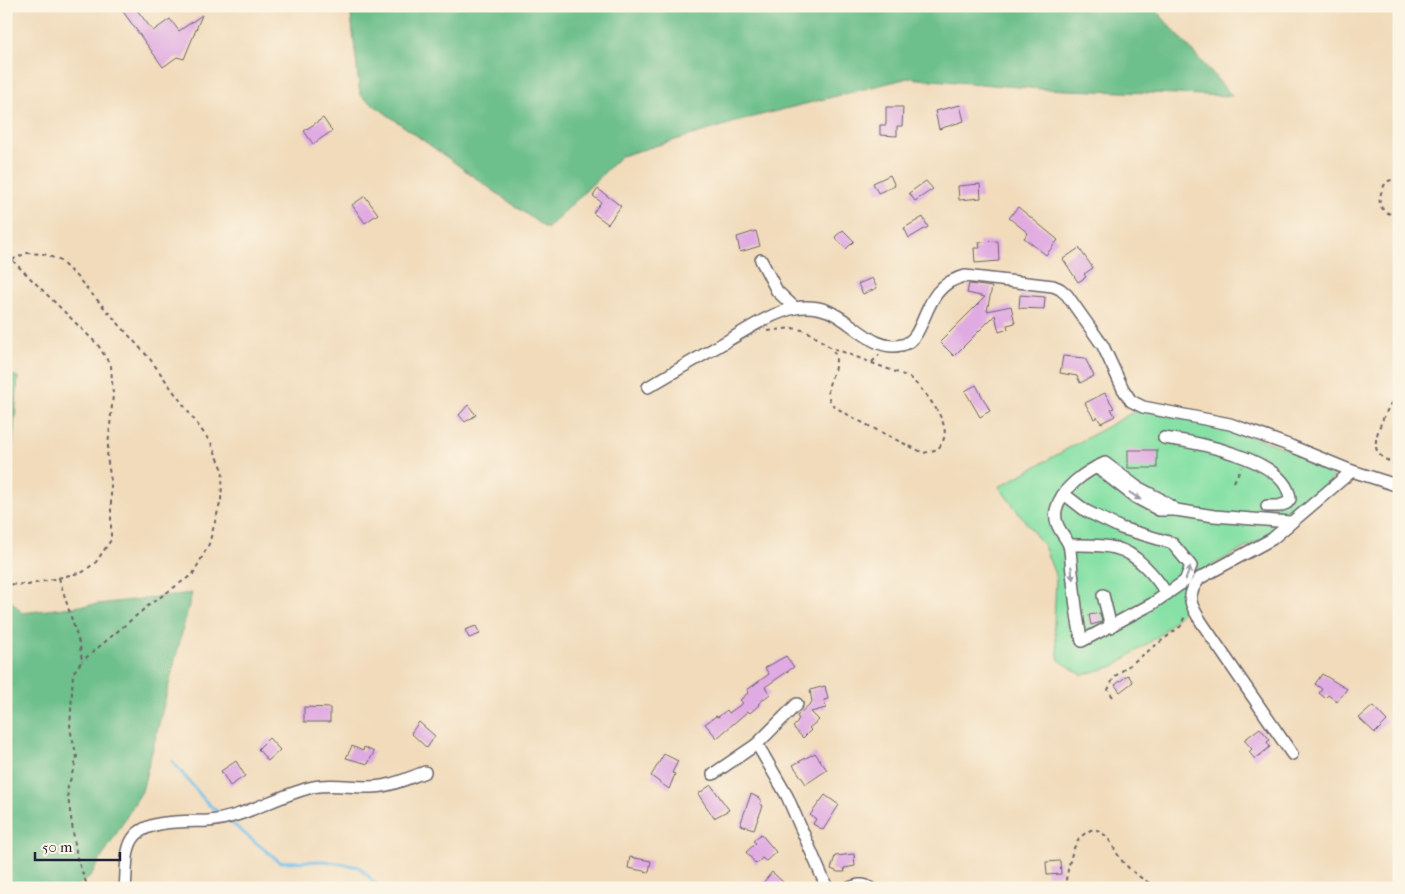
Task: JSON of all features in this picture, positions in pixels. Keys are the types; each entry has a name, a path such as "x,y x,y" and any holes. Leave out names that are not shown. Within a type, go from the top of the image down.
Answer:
{"street":[{"path":"761,260 777,291 795,308"},
{"path":"648,387 753,326 795,308 818,308 828,311 881,344 900,346 912,339 933,296 942,286 954,279 965,276 1053,286 1068,295 1087,322 1103,346 1122,390 1131,401 1142,407 1230,424 1352,471 1399,486"},
{"path":"1164,438 1194,442 1245,458 1271,472 1289,493 1287,503 1279,506 1267,506"},
{"path":"1064,494 1086,511 1121,528 1172,543 1191,566 1185,581 1167,594 1111,627 1082,641 1078,627 1069,545 1059,532 1056,511 1064,494 1074,483 1096,467 1135,497 1159,510 1176,510 1214,516 1290,522"},
{"path":"1292,754 1192,608 1190,597 1192,587 1200,578 1272,539 1352,471"},
{"path":"1069,545 1118,548 1137,560 1159,581 1167,594"},
{"path":"1102,595 1111,627"},
{"path":"713,774 757,744 797,704"},
{"path":"757,744 787,796 827,888"},
{"path":"126,888 129,847 135,836 147,828 184,820 208,821 228,817 314,787 337,785 381,786 425,772"},
{"path":"849,888 866,885 870,888"}],"path":[{"path":"1399,177 1386,182 1378,197 1380,206 1390,215 1399,217"},
{"path":"6,264 26,253 44,254 59,260 70,270 150,359 211,443 223,470 221,500 209,544 193,574 149,605 82,661 74,673 70,729 77,757 67,792 77,858 88,888"},
{"path":"6,584 28,585 83,572 96,562 110,540 110,481 107,457 113,395 110,366 98,346 12,260"},
{"path":"753,326 759,334 792,328 807,331 836,353 838,362 828,386 828,395 838,410 924,453 938,449 945,437 944,427 938,412 920,386 909,377 830,347"},
{"path":"1399,388 1376,436 1375,447 1379,455 1399,467"},
{"path":"1234,482 1245,458"},
{"path":"59,578 80,646 82,661"},
{"path":"1113,697 1108,690 1114,677 1181,626 1183,618 1192,608"},
{"path":"6,650 6,658"},
{"path":"1064,888 1077,838 1084,832 1094,829 1109,837 1124,863 1140,876 1160,888"}],"green space":[{"path":"350,6 1152,6 1232,96 1042,89 908,78 753,117 621,156 547,229 360,95"},
{"path":"6,373 18,377 12,455 6,464"},
{"path":"1139,409 1203,423 1266,441 1317,464 1334,477 1298,509 1287,516 1274,516 1271,534 1192,576 1182,612 1160,635 1114,666 1082,675 1059,660 1054,626 1056,577 1044,546 999,487"},
{"path":"192,593 142,791 90,877 74,888 6,888 6,595 22,613"}],"building":[{"path":"119,6 134,6 153,31 170,19 179,31 202,15 184,59 177,57 163,67"},
{"path":"960,105 964,121 939,129 935,111"},
{"path":"886,107 903,107 902,126 897,126 897,136 880,135 880,125 886,125"},
{"path":"323,118 332,131 313,144 304,131"},
{"path":"890,175 895,186 878,193 873,183"},
{"path":"926,181 933,189 915,201 909,193"},
{"path":"980,184 981,198 959,200 958,186"},
{"path":"598,189 621,206 608,224 593,213 601,202 593,196"},
{"path":"365,196 378,214 365,223 352,205"},
{"path":"1018,207 1058,240 1046,255 1024,238 1028,233 1009,218"},
{"path":"923,217 928,227 909,238 904,228"},
{"path":"843,230 854,241 846,249 835,237"},
{"path":"756,231 760,246 740,252 737,237"},
{"path":"998,241 999,261 975,263 974,248 980,248 979,242"},
{"path":"1079,248 1093,268 1084,274 1086,277 1078,282 1063,259"},
{"path":"872,278 877,288 863,294 858,284"},
{"path":"969,284 992,287 987,311 1011,306 1015,323 1007,325 1008,329 999,332 995,315 954,356 940,342 985,297 967,293"},
{"path":"1020,295 1045,297 1044,309 1019,308"},
{"path":"1063,356 1085,358 1094,376 1080,383 1077,376 1060,373"},
{"path":"976,385 990,411 980,417 965,391"},
{"path":"1105,393 1114,408 1111,409 1115,416 1101,423 1097,417 1094,419 1085,403"},
{"path":"468,405 476,415 465,422 459,415"},
{"path":"1128,450 1157,450 1157,468 1128,468"},
{"path":"1100,613 1102,622 1091,625 1089,615"},
{"path":"476,626 480,634 469,638 465,630"},
{"path":"786,656 794,667 765,687 770,694 750,713 748,711 717,738 705,724 727,710 729,713 743,703 740,700 748,693 747,690 769,674 765,668"},
{"path":"1322,674 1347,689 1337,702 1328,695 1325,698 1319,693 1322,689 1315,684"},
{"path":"1128,675 1133,682 1120,692 1115,685"},
{"path":"825,686 828,699 824,700 826,708 811,712 819,720 809,728 811,730 803,738 793,727 798,722 797,716 812,702 810,690"},
{"path":"1373,706 1387,721 1375,733 1359,718"},
{"path":"304,707 330,708 330,722 304,722"},
{"path":"419,722 435,736 427,748 411,733"},
{"path":"1260,728 1270,740 1267,742 1270,747 1255,759 1249,752 1252,749 1244,740"},
{"path":"269,738 280,750 268,761 258,749"},
{"path":"352,746 363,751 364,747 374,752 368,764 346,758"},
{"path":"815,753 827,770 806,784 793,765"},
{"path":"664,754 678,761 672,773 675,774 669,789 651,776"},
{"path":"236,761 245,776 230,786 221,771"},
{"path":"711,785 729,810 714,818 698,794"},
{"path":"751,794 761,799 760,804 763,806 754,829 740,825"},
{"path":"825,795 839,805 823,830 813,824 816,819 810,815"},
{"path":"761,834 776,852 766,861 762,858 756,864 746,852 756,843 753,841"},
{"path":"854,854 855,866 844,868 845,872 831,869 835,856"},
{"path":"630,857 651,861 649,872 628,868"},
{"path":"1060,861 1061,874 1047,875 1046,862"},
{"path":"772,872 783,882 779,888 759,888"}],"waterway":[{"path":"172,761 208,804 222,815"},
{"path":"229,821 280,862 325,861 359,867 380,888"}]}
